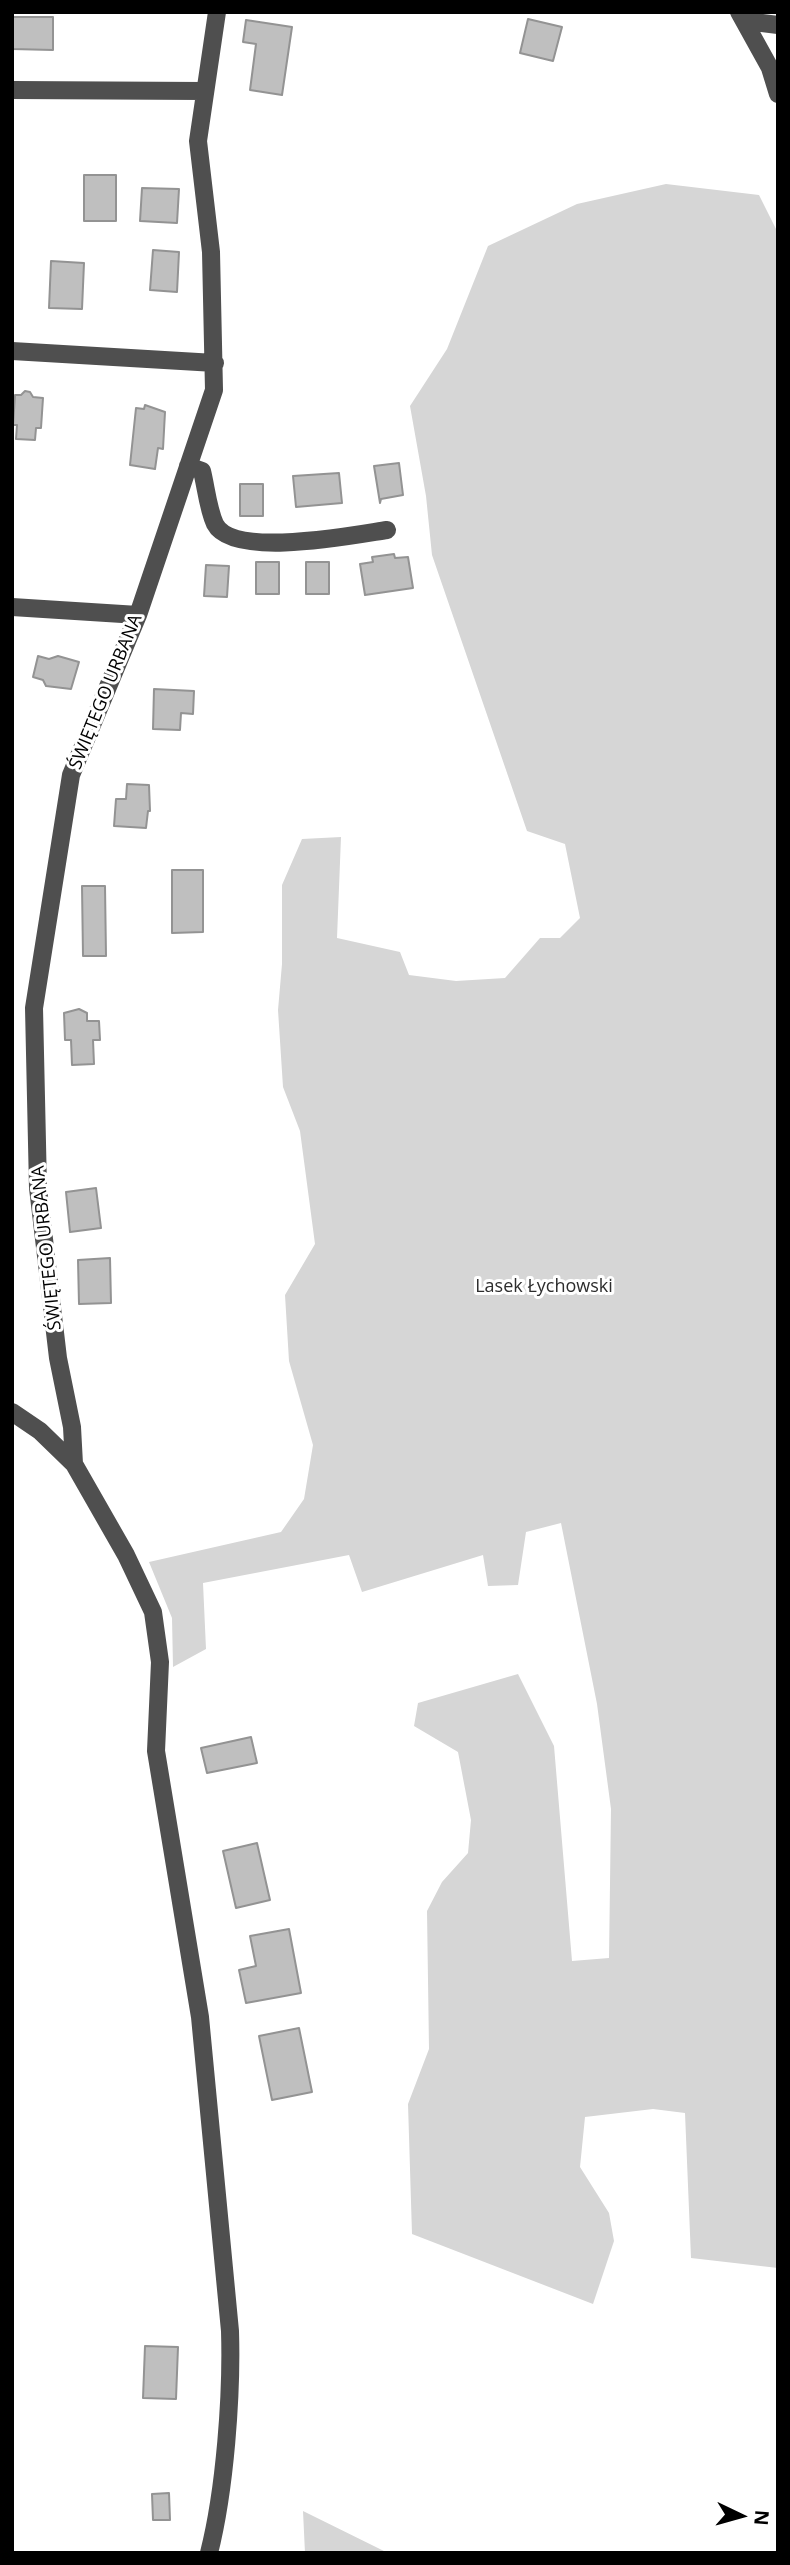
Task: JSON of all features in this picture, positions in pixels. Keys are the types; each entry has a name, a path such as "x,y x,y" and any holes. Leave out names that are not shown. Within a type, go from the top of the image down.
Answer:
{"street":[{"name":"ŚWIĘTEGO URBANA","path":"74,1464 72,1427 58,1358 38,1188 34,1008 71,775 138,615 214,390 211,252 198,141 217,12"},
{"path":"742,16 778,25"},
{"path":"742,16 770,68 778,94"},
{"path":"12,90 204,91"},
{"path":"12,351 215,363"},
{"path":"188,466 202,471 216,525 232,538 269,543 387,530"},
{"path":"12,607 138,615"},
{"path":"12,1412 40,1431 74,1464 127,1555 153,1612 160,1662 156,1751 200,2017 230,2331 231,2374 209,2553"}],"green space":[{"name":"Lasek Łychowski","path":"666,184 759,195 778,233 778,2268 691,2258 685,2113 653,2109 585,2117 580,2167 609,2213 614,2241 593,2304 412,2234 408,2104 429,2049 427,1911 442,1882 468,1853 471,1820 458,1752 414,1726 418,1703 518,1674 554,1746 572,1961 609,1958 611,1809 597,1704 561,1523 526,1532 518,1585 488,1586 483,1555 362,1592 349,1555 203,1583 206,1649 173,1667 172,1618 149,1562 281,1532 304,1499 313,1445 289,1361 285,1295 315,1244 300,1131 283,1087 278,1010 282,964 282,885 302,839 341,837 337,938 400,952 409,975 456,981 505,978 540,938 560,938 580,918 565,844 527,831 432,555 426,496 410,406 447,349 488,246 577,204"},
{"path":"303,2511 388,2553 305,2553"}],"building":[{"path":"12,17 53,17 53,50 12,49"},
{"path":"528,19 562,27 553,61 520,53"},
{"path":"246,20 292,27 282,95 250,90 256,44 243,42"},
{"path":"84,175 116,175 116,221 84,221"},
{"path":"142,188 179,189 177,223 140,221"},
{"path":"153,250 179,252 177,292 150,290"},
{"path":"51,261 84,263 82,309 49,308"},
{"path":"25,391 30,392 33,397 43,398 41,428 36,428 35,440 16,439 17,425 13,425 15,395 21,395"},
{"path":"145,405 165,412 163,449 158,448 155,469 130,465 136,408 144,409"},
{"path":"399,463 403,495 381,499 380,503 374,466"},
{"path":"339,473 342,503 296,507 293,476"},
{"path":"240,484 263,484 263,516 240,516"},
{"path":"394,554 395,558 408,557 413,588 365,595 360,564 373,562 372,557"},
{"path":"256,562 279,562 279,594 256,594"},
{"path":"306,562 329,562 329,594 306,594"},
{"path":"206,565 229,566 227,597 204,596"},
{"path":"38,656 49,659 58,656 79,662 71,689 46,686 43,680 33,677"},
{"path":"154,689 194,691 193,714 181,713 180,730 153,729"},
{"path":"127,784 149,785 150,811 146,828 114,826 116,799 126,799"},
{"path":"172,870 203,870 203,932 172,933"},
{"path":"82,886 105,886 106,956 83,956"},
{"path":"79,1009 87,1013 87,1021 99,1021 100,1040 93,1040 94,1064 72,1065 71,1040 65,1040 64,1013"},
{"path":"96,1188 101,1228 70,1232 66,1192"},
{"path":"110,1258 111,1303 79,1304 78,1260"},
{"path":"251,1737 257,1763 207,1773 201,1748"},
{"path":"257,1843 270,1900 236,1908 223,1851"},
{"path":"289,1929 301,1993 246,2003 239,1970 256,1966 250,1936"},
{"path":"299,2028 312,2092 272,2100 259,2036"},
{"path":"145,2346 178,2347 176,2399 143,2398"},
{"path":"169,2493 170,2520 153,2520 152,2494"}]}
